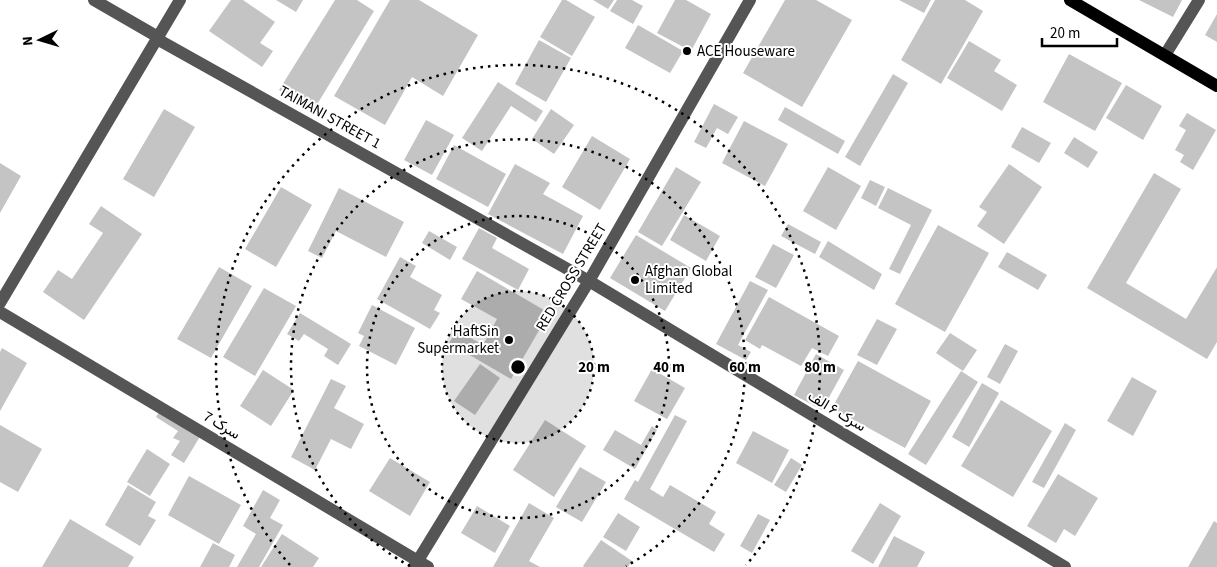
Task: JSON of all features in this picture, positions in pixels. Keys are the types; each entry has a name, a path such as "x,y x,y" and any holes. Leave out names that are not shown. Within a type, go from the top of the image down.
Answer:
{"main road":[{"path":"1070,0 1217,86"}],"street":[{"name":"TAIMANI STREET 1","path":"94,0 488,224"},
{"path":"0,303 180,0"},
{"name":"RED CROSS STREET","path":"420,565 589,281 750,0"},
{"path":"1165,55 1199,0"},
{"name":"سرک ۶ الف","path":"488,224 589,281 1065,567"},
{"name":"سرک 7","path":"0,312 420,565"}],"building":[{"path":"231,0 243,0 275,22 260,43 273,51 262,67 209,31"},
{"path":"276,0 303,0 296,12"},
{"path":"335,0 357,0 374,11 313,111 279,90"},
{"path":"390,0 419,0 478,35 443,96 412,77 385,125 334,96"},
{"path":"562,0 566,0 595,17 572,56 540,37"},
{"path":"593,0 614,0 608,9"},
{"path":"617,0 632,0 643,6 633,24 610,11"},
{"path":"675,0 686,0 711,14 691,51 657,33"},
{"path":"785,0 816,0 852,20 802,107 743,73"},
{"path":"899,0 931,0 924,13"},
{"path":"935,0 965,0 983,11 941,84 901,60"},
{"path":"1139,0 1182,0 1173,17"},
{"path":"1217,14 1217,42 1205,35"},
{"path":"638,25 683,51 670,73 625,48"},
{"path":"539,40 571,58 546,102 515,84"},
{"path":"969,41 1001,60 994,71 1017,85 1002,111 947,78"},
{"path":"1069,54 1122,83 1095,131 1043,102"},
{"path":"893,74 908,83 860,166 845,157"},
{"path":"498,82 543,111 536,122 511,106 482,151 462,138"},
{"path":"1126,85 1162,106 1143,140 1106,118"},
{"path":"714,104 738,117 728,134 717,128 706,148 694,142"},
{"path":"785,107 845,141 838,154 778,120"},
{"path":"164,109 195,127 154,197 123,179"},
{"path":"551,109 574,125 554,154 532,139"},
{"path":"1187,113 1216,130 1193,170 1180,162 1184,155 1175,150 1186,130 1179,126"},
{"path":"426,120 454,135 432,175 404,160"},
{"path":"744,121 788,144 765,186 722,163"},
{"path":"1022,127 1051,143 1039,163 1011,147"},
{"path":"592,136 630,159 600,210 562,187"},
{"path":"1074,137 1098,152 1088,168 1064,153"},
{"path":"454,145 506,174 488,207 436,179"},
{"path":"0,163 21,176 0,213"},
{"path":"515,164 550,183 543,194 583,216 563,254 488,214"},
{"path":"1009,164 1042,187 1004,244 977,226 987,212 979,207"},
{"path":"676,167 701,182 662,246 638,232"},
{"path":"828,167 861,186 836,230 803,211"},
{"path":"1154,173 1181,189 1126,283 1186,319 1217,267 1217,342 1207,359 1087,288"},
{"path":"870,180 885,187 876,206 861,198"},
{"path":"281,187 312,205 276,267 245,249"},
{"path":"339,188 404,222 386,257 336,231 322,258 308,251"},
{"path":"888,188 932,210 900,274 889,269 911,225 878,208"},
{"path":"101,206 142,234 84,320 43,292 58,270 72,279 103,233 89,224"},
{"path":"684,215 720,236 706,261 670,240"},
{"path":"788,224 821,242 815,254 781,236"},
{"path":"938,225 989,253 945,332 895,304"},
{"path":"479,228 497,238 492,248 529,269 518,290 462,259"},
{"path":"429,231 457,247 450,260 422,243"},
{"path":"636,235 691,268 665,311 610,278"},
{"path":"828,241 882,274 874,290 819,257"},
{"path":"773,244 794,255 776,288 755,277"},
{"path":"1007,252 1047,275 1038,290 998,267"},
{"path":"400,257 416,266 410,277 442,295 434,310 440,313 430,329 377,299"},
{"path":"219,267 252,286 211,358 177,339"},
{"path":"477,271 549,313 511,379 449,343 457,330 483,345 497,319 461,299"},
{"path":"750,281 768,290 738,345 751,352 746,360 716,344"},
{"path":"264,288 296,306 255,376 223,357"},
{"path":"769,297 839,336 828,356 812,348 801,366 762,345 760,349 745,340"},
{"path":"372,305 415,328 396,365 359,346 364,336 358,333"},
{"path":"300,313 351,344 338,365 324,356 328,349 304,334 299,341 287,334"},
{"path":"877,319 897,329 877,365 857,355"},
{"path":"950,333 977,350 963,371 936,353"},
{"path":"1005,344 1018,351 1000,384 987,377"},
{"path":"2,348 27,363 0,411 0,352"},
{"path":"816,354 844,370 822,410 794,395"},
{"path":"858,361 931,401 905,448 832,408"},
{"path":"480,364 500,378 475,415 454,401"},
{"path":"652,369 685,388 667,419 634,401"},
{"path":"263,370 294,390 271,426 240,406"},
{"path":"961,371 978,382 926,465 908,454"},
{"path":"1132,377 1157,391 1133,436 1107,421"},
{"path":"331,379 346,386 334,408 364,424 351,449 331,439 315,470 291,457"},
{"path":"982,383 999,393 969,447 952,437"},
{"path":"1001,400 1052,431 1013,497 961,466"},
{"path":"160,410 201,435 184,463 171,455 180,441 173,438 178,431 156,417"},
{"path":"675,415 687,421 650,489 663,497 670,485 716,512 709,524 725,534 714,552 624,499 635,480 638,482"},
{"path":"545,420 586,446 554,497 513,470"},
{"path":"1065,423 1076,430 1044,488 1032,482"},
{"path":"0,425 42,449 18,492 0,482"},
{"path":"652,426 657,430 635,469 603,450 615,430 641,445"},
{"path":"753,431 789,450 772,483 736,463"},
{"path":"147,449 170,464 150,496 127,482"},
{"path":"390,458 430,482 410,516 369,491"},
{"path":"791,458 802,465 786,492 774,485"},
{"path":"580,467 606,482 582,522 556,507"},
{"path":"1058,474 1098,498 1075,536 1064,529 1056,543 1027,526"},
{"path":"189,476 241,505 219,544 168,515"},
{"path":"128,485 156,502 148,516 156,520 140,546 105,525"},
{"path":"263,490 280,500 270,518 283,525 259,567 237,567 256,534 243,526"},
{"path":"529,503 554,518 529,561 540,567 493,567"},
{"path":"880,503 901,516 873,564 851,551"},
{"path":"477,506 510,526 495,553 461,533"},
{"path":"618,513 640,527 626,551 603,537"},
{"path":"758,514 770,520 752,553 740,546"},
{"path":"70,519 134,557 128,567 42,567"},
{"path":"1214,521 1217,523 1217,567 1188,567"},
{"path":"282,534 319,558 313,567 261,567"},
{"path":"894,536 925,552 917,567 878,567"},
{"path":"601,540 632,561 628,567 583,566"},
{"path":"213,543 235,555 229,567 200,567"}],"place":[{"name":"ACE Houseware","path":"687,51"},
{"name":"Afghan Global Limited","path":"635,280"},
{"name":"HaftSin Supermarket","path":"509,340"}]}
